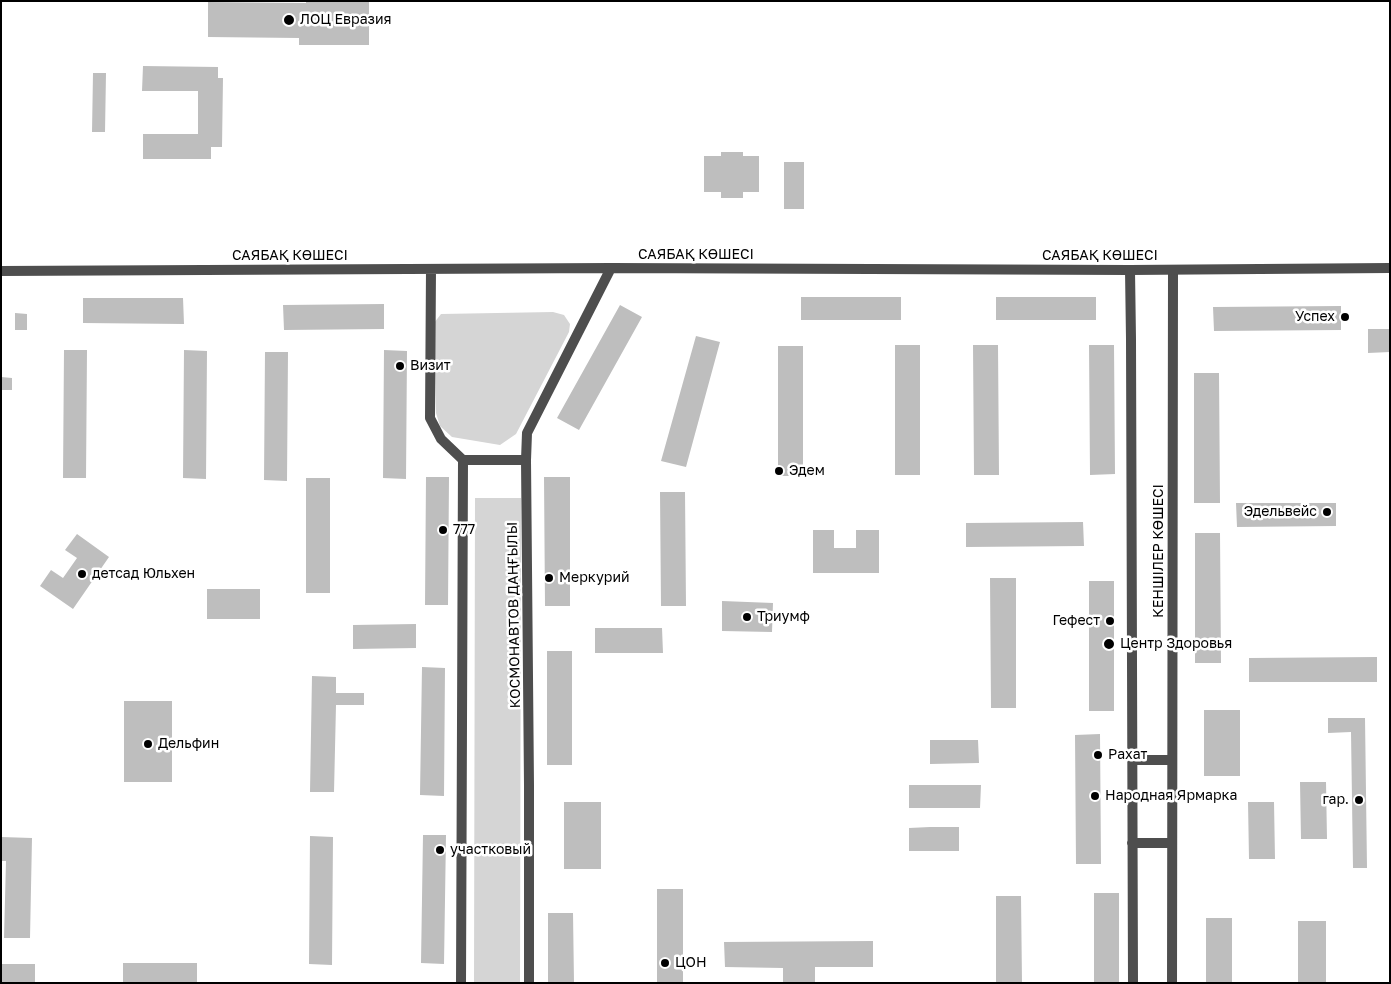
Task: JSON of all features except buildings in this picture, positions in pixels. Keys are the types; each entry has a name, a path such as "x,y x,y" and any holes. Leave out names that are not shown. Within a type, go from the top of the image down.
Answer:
{"street":[{"name":"САЯБАҚ КӨШЕСІ","path":"1,271 611,268 1173,270 1390,268"},
{"name":"КОСМОНАВТОВ ДАҢҒЫЛЫ","path":"529,983 527,433 611,268"},
{"path":"431,269 430,418 441,439 464,460 526,460"},
{"name":"КЕНШІЛЕР КӨШЕСІ","path":"1130,270 1133,983"},
{"name":"КЕНШІЛЕР КӨШЕСІ","path":"1172,983 1173,270"},
{"path":"461,983 464,460"},
{"path":"1132,760 1172,760"},
{"path":"1132,843 1172,843"}],"shaded area":[{"path":"553,312 564,315 570,324 569,332 516,434 500,445 452,437 440,426 436,413 434,323 441,314"},
{"path":"475,498 521,498 520,983 474,983"}],"place":[{"name":"ЛОЦ Евразия","path":"289,20"},
{"name":"Успех","path":"1345,317"},
{"name":"Визит","path":"400,366"},
{"name":"Эдем","path":"779,471"},
{"name":"Эдельвейс","path":"1327,512"},
{"name":"777","path":"443,530"},
{"name":"детсад Юльхен","path":"82,574"},
{"name":"Меркурий","path":"549,578"},
{"name":"Триумф","path":"747,617"},
{"name":"Гефест","path":"1110,621"},
{"name":"Центр Здоровья","path":"1109,644"},
{"name":"Дельфин","path":"148,744"},
{"name":"Рахат","path":"1098,755"},
{"name":"Народная Ярмарка","path":"1095,796"},
{"name":"гар.","path":"1359,800"},
{"name":"участковый","path":"440,850"},
{"name":"ЦОН","path":"665,963"}]}
